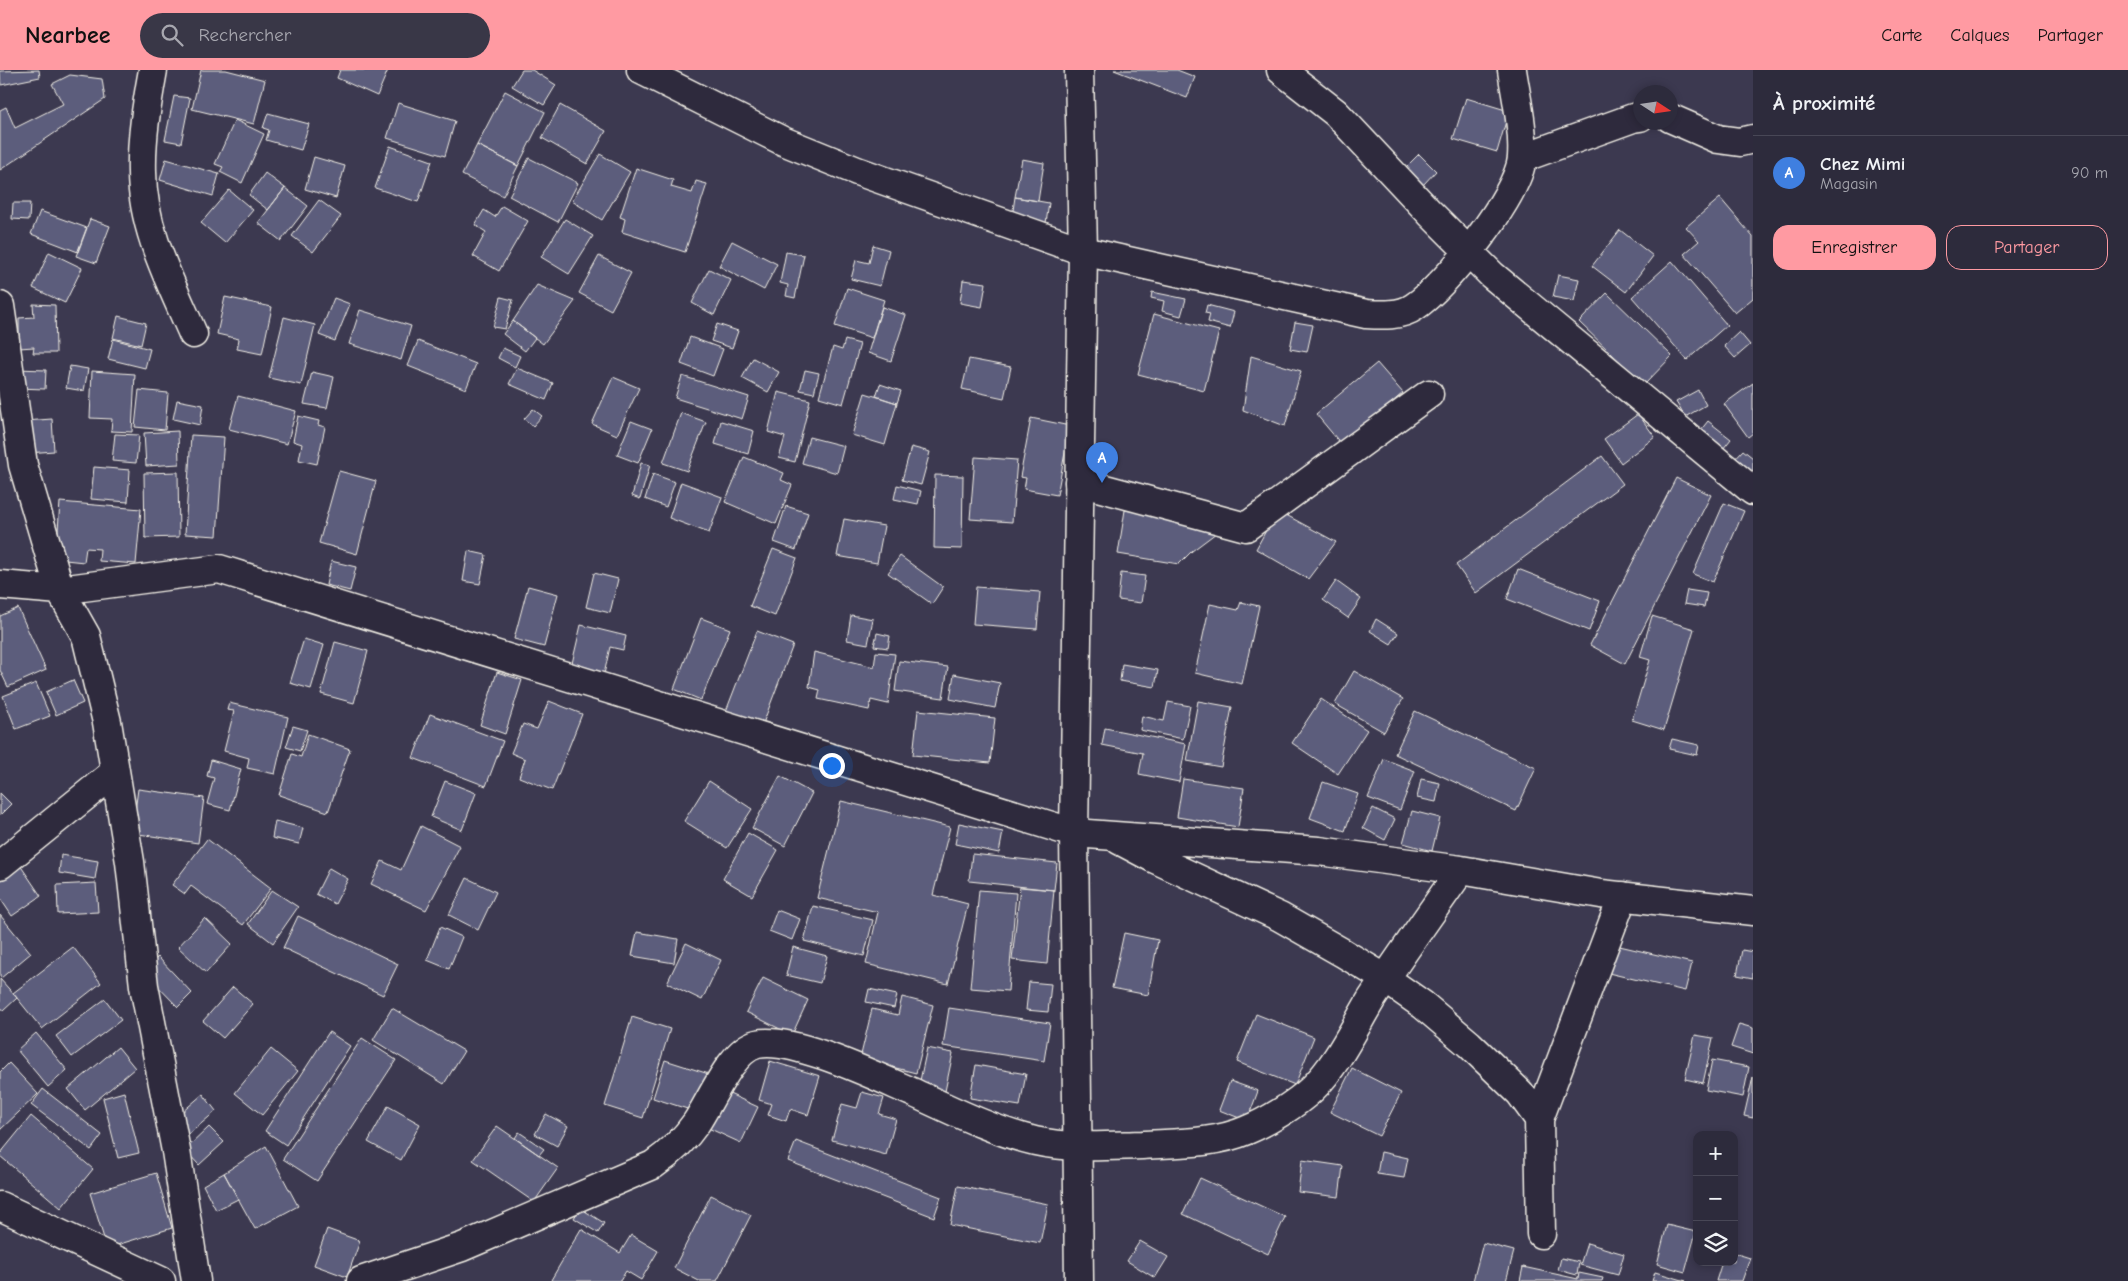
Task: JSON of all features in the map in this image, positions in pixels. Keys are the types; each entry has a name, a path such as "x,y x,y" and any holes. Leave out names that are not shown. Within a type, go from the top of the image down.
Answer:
{"street":[{"path":"153,70 147,104 142,173 149,222 169,279 193,334"},
{"path":"641,70 783,140 857,171 1082,251 1366,314 1390,315 1414,308 1445,278 1496,216 1511,191 1522,158 1519,114 1512,70"},
{"path":"1079,70 1082,251 1074,833 1079,1281"},
{"path":"1281,70 1336,113 1492,275 1753,491"},
{"path":"1522,158 1633,118"},
{"path":"1678,122 1718,139 1740,142 1753,140"},
{"path":"0,306 23,465 60,590 86,636 107,722 130,862 144,986 176,1151 196,1281"},
{"path":"1079,482 1246,527 1429,394"},
{"path":"0,584 60,590 219,569 1074,833 1319,851 1461,870 1623,896 1753,911"},
{"path":"0,866 116,772"},
{"path":"1111,836 1153,858 1280,917 1386,979 1423,1005 1469,1044 1520,1093 1539,1119"},
{"path":"361,1281 462,1247 653,1165 668,1155 695,1125 724,1075 744,1050 755,1044 769,1042 783,1044 821,1055 864,1071 987,1124 1034,1141 1078,1148 1177,1143 1212,1139 1247,1130 1284,1109 1312,1089 1334,1062 1386,979 1461,870"},
{"path":"1541,1234 1539,1119 1623,896"},
{"path":"0,1206 160,1281"}],"building":[{"path":"39,70 40,77 1,85 0,71"},
{"path":"201,70 226,70 265,80 254,124 192,109"},
{"path":"340,70 388,70 377,96 337,78"},
{"path":"522,70 532,70 556,85 544,105 512,86"},
{"path":"1114,70 1177,70 1195,77 1187,98"},
{"path":"70,75 102,79 105,99 0,170 0,110 6,107 15,128 63,104 52,84"},
{"path":"505,91 545,112 518,166 477,145"},
{"path":"174,96 190,98 181,143 165,140"},
{"path":"1466,98 1509,111 1497,152 1453,139"},
{"path":"398,103 455,121 445,156 387,138"},
{"path":"560,105 606,131 587,164 542,138"},
{"path":"268,113 309,124 301,150 266,140 269,130 263,128"},
{"path":"235,120 264,134 242,183 220,172 223,167 215,164"},
{"path":"477,145 518,166 503,196 462,175"},
{"path":"390,146 432,161 418,202 375,188"},
{"path":"600,154 630,172 602,220 572,201"},
{"path":"1419,154 1436,171 1423,185 1405,168"},
{"path":"314,157 345,166 336,198 305,189"},
{"path":"529,158 578,183 558,222 509,196"},
{"path":"166,159 219,174 213,196 160,180"},
{"path":"1022,159 1044,163 1038,201 1015,197"},
{"path":"636,168 673,180 671,187 692,193 696,181 707,184 685,252 622,232 625,219 620,217"},
{"path":"265,173 285,188 268,210 249,195"},
{"path":"285,188 308,206 281,241 258,223"},
{"path":"229,190 253,210 225,243 201,223"},
{"path":"1015,197 1049,203 1046,223 1012,217"},
{"path":"1720,198 1753,237 1753,298 1735,313 1684,254 1699,241 1686,227"},
{"path":"319,200 341,216 313,252 292,236"},
{"path":"13,203 30,203 29,220 12,219"},
{"path":"502,206 528,221 499,271 473,256 486,232 475,225 484,210 495,217"},
{"path":"40,211 87,228 78,252 31,234"},
{"path":"90,219 110,226 96,263 76,256"},
{"path":"565,219 593,236 569,274 541,257"},
{"path":"1620,230 1653,256 1626,292 1592,266"},
{"path":"732,241 777,264 764,290 719,266"},
{"path":"873,245 889,250 880,286 851,279 856,260 869,263"},
{"path":"49,252 82,268 65,303 33,288"},
{"path":"786,252 804,255 795,298 786,296 788,285 780,283"},
{"path":"599,256 631,273 611,310 579,293"},
{"path":"1672,261 1727,325 1687,360 1632,297"},
{"path":"709,269 731,280 714,315 692,303"},
{"path":"1558,275 1579,279 1574,301 1553,297"},
{"path":"963,280 986,283 982,307 960,303"},
{"path":"537,285 575,301 543,344 513,321"},
{"path":"847,288 884,300 872,338 835,326"},
{"path":"1152,292 1186,299 1181,316 1162,311 1164,301 1151,298"},
{"path":"1607,293 1672,356 1644,385 1579,322"},
{"path":"225,297 272,307 262,354 237,349 239,339 217,334"},
{"path":"501,297 513,300 505,329 493,327"},
{"path":"334,298 350,304 335,341 319,335"},
{"path":"33,304 55,305 56,353 33,353 34,347 19,348 19,318 34,317"},
{"path":"1207,305 1234,312 1230,328 1208,322 1210,314 1205,313"},
{"path":"882,307 906,315 891,361 868,353"},
{"path":"360,310 411,326 401,360 349,344"},
{"path":"1154,314 1219,331 1204,391 1138,374"},
{"path":"118,316 146,323 141,345 113,338"},
{"path":"284,317 315,325 301,385 269,378"},
{"path":"513,321 535,338 525,351 503,334"},
{"path":"1295,322 1313,325 1307,352 1290,349"},
{"path":"717,324 738,331 732,348 711,341"},
{"path":"1739,332 1750,345 1735,358 1724,346"},
{"path":"690,337 723,349 713,376 681,364"},
{"path":"113,339 150,349 145,368 108,359"},
{"path":"845,340 860,344 843,404 819,397 833,347 842,350"},
{"path":"418,341 476,364 466,389 408,366"},
{"path":"503,348 520,356 515,367 498,358"},
{"path":"1251,356 1301,371 1285,426 1243,410"},
{"path":"753,358 779,372 768,392 742,378"},
{"path":"969,359 1011,367 1004,398 962,389"},
{"path":"1377,363 1403,393 1342,445 1316,414"},
{"path":"70,366 88,369 84,391 66,388"},
{"path":"517,368 553,383 546,400 509,384"},
{"path":"16,369 46,370 45,389 16,388"},
{"path":"805,370 819,373 814,393 800,390"},
{"path":"92,371 135,374 132,432 111,431 112,419 90,418"},
{"path":"312,372 334,377 327,408 304,404"},
{"path":"682,376 749,397 742,419 675,398"},
{"path":"613,377 639,388 617,435 592,424"},
{"path":"1753,383 1753,433 1748,437 1724,404"},
{"path":"880,384 901,391 897,403 876,396"},
{"path":"139,390 168,393 165,430 135,427"},
{"path":"1698,390 1706,405 1685,417 1676,402"},
{"path":"778,392 810,400 795,462 779,458 785,437 768,432"},
{"path":"865,393 897,403 885,445 852,435"},
{"path":"238,396 296,411 287,444 229,429"},
{"path":"177,400 203,405 200,425 173,419"},
{"path":"533,409 542,416 533,426 524,419"},
{"path":"681,413 706,422 687,471 663,463"},
{"path":"1638,414 1655,437 1621,463 1604,439"},
{"path":"298,416 319,421 318,425 325,427 317,464 299,460 302,444 293,441"},
{"path":"1031,418 1070,426 1057,495 1024,489 1026,478 1020,477"},
{"path":"52,419 54,451 28,453 25,421"},
{"path":"631,421 652,429 638,463 617,455"},
{"path":"721,421 754,431 748,454 715,444"},
{"path":"1708,421 1731,439 1719,454 1696,436"},
{"path":"178,431 179,464 146,466 144,433"},
{"path":"115,434 139,435 136,463 112,461"},
{"path":"191,435 224,437 217,536 185,534"},
{"path":"809,437 844,446 837,473 802,463"},
{"path":"911,447 930,452 921,485 902,480"},
{"path":"1743,450 1753,458 1753,484 1730,464"},
{"path":"1602,456 1623,484 1476,593 1456,565"},
{"path":"744,457 784,473 781,480 792,485 776,524 725,502"},
{"path":"975,457 1017,460 1012,522 970,519"},
{"path":"641,463 650,465 640,499 632,496"},
{"path":"94,467 130,470 128,502 91,499"},
{"path":"339,471 376,481 357,554 319,543"},
{"path":"178,472 179,537 145,538 144,473"},
{"path":"653,474 675,482 666,507 645,499"},
{"path":"935,475 963,476 962,549 934,548"},
{"path":"1676,478 1711,495 1625,664 1590,645"},
{"path":"681,482 722,497 709,533 669,518"},
{"path":"897,485 921,491 918,504 894,499"},
{"path":"60,502 141,509 136,564 99,561 100,549 86,548 84,562 56,559"},
{"path":"1724,503 1744,511 1713,582 1693,574"},
{"path":"786,506 808,513 796,550 774,542"},
{"path":"1125,510 1224,527 1192,551 1179,564 1118,554"},
{"path":"1277,510 1336,542 1308,579 1256,549"},
{"path":"844,519 884,526 877,563 837,556"},
{"path":"773,549 797,558 775,616 750,606"},
{"path":"468,551 486,555 480,584 463,581"},
{"path":"900,556 943,587 932,604 888,573"},
{"path":"331,561 356,567 350,591 326,585"},
{"path":"1518,569 1600,601 1589,631 1507,599"},
{"path":"594,573 618,579 610,613 586,607"},
{"path":"1121,573 1145,576 1141,603 1118,600"},
{"path":"1336,581 1361,599 1348,618 1323,600"},
{"path":"528,586 558,594 544,647 514,639"},
{"path":"976,587 1040,592 1037,629 973,624"},
{"path":"1687,590 1707,593 1704,607 1684,604"},
{"path":"1241,602 1259,606 1242,684 1195,673 1210,604 1238,610"},
{"path":"18,608 46,670 8,687 0,670 0,616"},
{"path":"851,615 873,619 868,644 847,640"},
{"path":"1652,616 1694,629 1664,730 1632,720 1650,660 1640,657"},
{"path":"701,618 730,629 701,700 674,689"},
{"path":"1376,619 1398,633 1391,644 1370,631"},
{"path":"581,625 626,636 623,650 610,647 603,679 570,672"},
{"path":"757,631 793,645 759,734 723,719"},
{"path":"877,633 890,636 888,648 874,646"},
{"path":"304,639 324,645 311,689 290,683"},
{"path":"335,642 368,651 354,703 321,694"},
{"path":"814,652 874,667 876,652 895,654 888,704 871,700 869,710 818,699 820,690 809,687"},
{"path":"899,661 948,667 943,698 895,691"},
{"path":"1122,664 1158,670 1155,687 1120,681"},
{"path":"1354,671 1403,699 1384,732 1335,704"},
{"path":"497,672 522,680 505,734 480,725"},
{"path":"954,674 1000,683 995,708 950,699"},
{"path":"73,680 83,703 56,715 46,692"},
{"path":"36,683 50,716 16,729 3,696"},
{"path":"1321,699 1367,730 1338,774 1292,743"},
{"path":"549,701 582,714 552,790 519,777 525,759 511,753 523,724 537,729"},
{"path":"1198,701 1232,707 1221,767 1187,761"},
{"path":"1168,702 1190,706 1183,739 1140,730 1142,716 1164,721"},
{"path":"229,703 288,717 275,774 247,768 249,758 224,751 234,711 227,710"},
{"path":"918,710 995,718 990,763 913,755"},
{"path":"1415,711 1536,768 1516,811 1395,754"},
{"path":"430,714 503,741 486,786 413,758"},
{"path":"293,726 307,730 300,751 286,747"},
{"path":"1105,728 1186,744 1179,782 1139,774 1143,753 1102,745"},
{"path":"308,734 350,749 328,812 279,795 292,754 301,757"},
{"path":"1672,739 1699,745 1697,755 1669,749"},
{"path":"1384,759 1415,771 1400,810 1368,798"},
{"path":"211,760 241,769 230,810 207,804 214,778 207,776"},
{"path":"780,776 812,793 785,846 752,828"},
{"path":"1183,779 1244,788 1238,827 1177,817"},
{"path":"1421,779 1440,783 1436,802 1417,798"},
{"path":"445,781 476,793 462,830 431,817"},
{"path":"709,781 752,809 727,848 684,821"},
{"path":"1323,782 1358,794 1345,831 1310,818"},
{"path":"138,789 204,798 198,843 132,833"},
{"path":"0,793 11,804 0,815"},
{"path":"841,801 950,827 933,895 968,904 948,984 866,964 878,912 817,898"},
{"path":"1373,808 1395,819 1385,840 1363,828"},
{"path":"1412,811 1440,818 1432,851 1403,843"},
{"path":"275,821 303,828 299,844 272,838"},
{"path":"959,823 1003,832 999,853 955,844"},
{"path":"421,826 460,846 426,910 371,884 382,861 401,870"},
{"path":"748,833 778,850 752,896 723,879"},
{"path":"207,839 271,888 243,925 191,886 185,894 172,885"},
{"path":"972,854 1057,863 1054,890 969,881"},
{"path":"61,855 98,861 95,879 59,873"},
{"path":"20,865 41,896 12,916 0,898 0,879"},
{"path":"329,868 348,879 335,904 316,894"},
{"path":"467,878 496,892 478,930 449,915"},
{"path":"96,883 98,912 58,914 57,885"},
{"path":"1020,887 1054,890 1047,964 1012,960"},
{"path":"272,890 298,907 273,943 248,924"},
{"path":"979,890 1016,893 1008,991 970,988"},
{"path":"813,906 873,920 864,956 804,941"},
{"path":"777,910 800,919 792,940 769,931"},
{"path":"0,915 31,953 1,978 0,976"},
{"path":"298,916 398,964 383,995 283,948"},
{"path":"205,918 232,944 206,973 178,947"},
{"path":"440,927 462,937 449,969 427,960"},
{"path":"637,932 678,939 674,963 632,956"},
{"path":"1124,933 1158,940 1148,995 1112,988"},
{"path":"686,943 721,960 702,1000 667,983"},
{"path":"1611,944 1692,963 1685,991 1604,972"},
{"path":"73,947 101,983 42,1029 13,993"},
{"path":"793,947 827,956 820,983 786,975"},
{"path":"1742,950 1753,952 1753,978 1737,975"},
{"path":"158,957 192,993 178,1007 143,971"},
{"path":"763,978 808,1000 792,1035 746,1012"},
{"path":"0,979 17,998 3,1011 0,1007"},
{"path":"1029,982 1051,984 1048,1012 1026,1010"},
{"path":"233,987 253,1004 223,1038 203,1021"},
{"path":"869,989 897,995 894,1008 866,1002"},
{"path":"902,997 933,1005 916,1073 860,1059 872,1009 898,1015"},
{"path":"105,999 121,1020 72,1057 56,1036"},
{"path":"392,1008 464,1051 444,1084 373,1040"},
{"path":"949,1008 1050,1023 1044,1061 943,1046"},
{"path":"1256,1014 1314,1037 1295,1085 1237,1062"},
{"path":"632,1017 670,1029 643,1118 605,1106"},
{"path":"1739,1024 1753,1028 1753,1054 1731,1047"},
{"path":"329,1032 350,1046 286,1145 265,1131"},
{"path":"36,1033 67,1070 48,1087 17,1050"},
{"path":"1695,1035 1713,1038 1703,1083 1685,1079"},
{"path":"362,1038 396,1060 317,1181 283,1159"},
{"path":"118,1047 135,1068 85,1110 68,1089"},
{"path":"927,1048 953,1053 944,1096 918,1090"},
{"path":"271,1049 298,1071 262,1115 235,1093"},
{"path":"665,1060 712,1075 700,1113 653,1098"},
{"path":"1712,1060 1749,1067 1743,1097 1706,1090"},
{"path":"770,1061 820,1076 808,1115 790,1109 786,1121 768,1115 772,1104 759,1100"},
{"path":"9,1063 38,1094 0,1130 0,1072"},
{"path":"976,1065 1026,1074 1020,1106 970,1098"},
{"path":"1352,1068 1401,1093 1379,1136 1330,1112"},
{"path":"1753,1077 1753,1118 1744,1116"},
{"path":"1230,1081 1258,1091 1247,1121 1219,1110"},
{"path":"43,1089 102,1135 91,1150 31,1105"},
{"path":"723,1091 758,1107 741,1143 706,1127"},
{"path":"124,1092 139,1153 118,1158 103,1098"},
{"path":"862,1092 884,1098 879,1114 896,1119 886,1155 832,1140 842,1104 857,1108"},
{"path":"203,1094 216,1111 188,1135 174,1119"},
{"path":"388,1106 420,1124 401,1160 368,1142"},
{"path":"546,1114 568,1126 557,1146 535,1134"},
{"path":"31,1116 93,1169 61,1208 0,1156"},
{"path":"497,1126 558,1168 534,1202 473,1160"},
{"path":"209,1127 224,1142 199,1165 185,1150"},
{"path":"519,1132 544,1149 539,1155 515,1138"},
{"path":"796,1141 941,1197 934,1217 788,1161"},
{"path":"266,1146 298,1206 255,1229 224,1173"},
{"path":"1381,1152 1408,1158 1404,1178 1377,1174"},
{"path":"1302,1160 1343,1166 1339,1197 1298,1192"},
{"path":"156,1173 172,1228 107,1248 90,1193"},
{"path":"224,1173 238,1199 216,1210 203,1185"},
{"path":"1200,1178 1285,1217 1268,1254 1183,1214"},
{"path":"958,1186 1048,1204 1040,1243 950,1225"},
{"path":"711,1195 751,1215 717,1281 699,1281 674,1268"},
{"path":"580,1208 604,1223 598,1233 574,1218"},
{"path":"1667,1225 1693,1231 1693,1243 1685,1272 1657,1264"},
{"path":"327,1229 360,1241 347,1277 314,1265"},
{"path":"581,1229 620,1253 631,1235 658,1251 641,1280 626,1271 620,1281 551,1280"},
{"path":"1140,1241 1168,1257 1155,1278 1127,1261"},
{"path":"1483,1243 1514,1251 1506,1281 1473,1281"},
{"path":"1587,1243 1624,1254 1618,1275 1580,1265"},
{"path":"1738,1254 1750,1258 1742,1281 1716,1281 1721,1266 1738,1266"},
{"path":"1561,1258 1579,1262 1577,1275 1558,1270"},
{"path":"1523,1267 1578,1279 1579,1273 1603,1278 1602,1281 1520,1281"},
{"path":"1655,1272 1686,1281 1652,1281"}],"place":[{"name":"Chez Mimi","path":"1102,483"}]}
